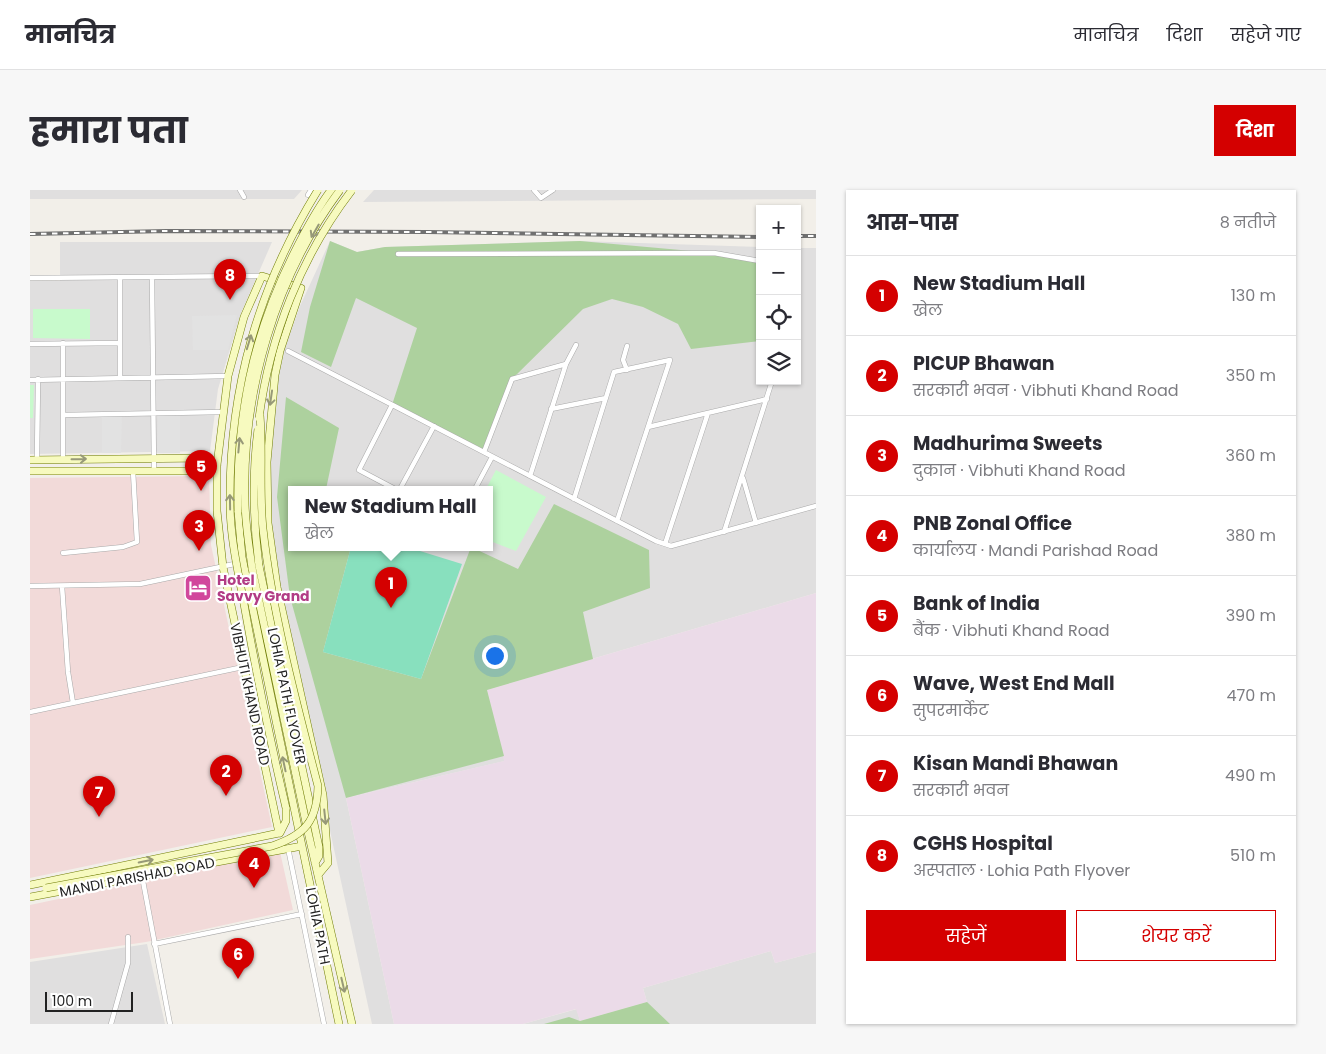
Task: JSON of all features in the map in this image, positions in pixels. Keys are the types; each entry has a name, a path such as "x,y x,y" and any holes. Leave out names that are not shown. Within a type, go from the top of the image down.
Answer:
{"main road":[{"name":"LOHIA PATH FLYOVER","path":"280,833 286,821 286,808 248,631 232,535 230,504 232,438 236,396 248,345 260,310 285,246 318,190"},
{"name":"LOHIA PATH FLYOVER","path":"298,829 243,562 238,531 237,467 248,379 260,333 304,233 331,190"},
{"name":"LOHIA PATH FLYOVER","path":"321,886 245,510 245,470 254,387 267,337 289,278 340,190"},
{"name":"LOHIA PATH FLYOVER","path":"256,567 253,505 254,458 266,375 276,334 296,286 321,236 352,190"},
{"path":"262,276 301,288 301,293 286,332 275,375 270,410 266,493 272,560 323,795 328,864 318,875"},
{"name":"VIBHUTI KHAND ROAD","path":"262,276 244,317 228,376 222,412 217,465 217,511 223,567 280,833"},
{"path":"34,896 46,888 272,846 288,840 310,823 318,802 318,786 267,557 261,502 262,448 260,415"},
{"path":"33,459 205,458 217,465"},
{"path":"30,471 204,471 217,465"},
{"path":"220,532 238,531"},
{"name":"LOHIA PATH","path":"298,829 339,1024"},
{"path":"30,886 280,833"},
{"path":"252,839 255,855"},
{"name":"MANDI PARISHAD ROAD","path":"34,896 302,846"},
{"name":"LOHIA PATH","path":"321,886 352,1024"}],"street":[{"path":"240,190 244,197"},
{"path":"308,195 311,190"},
{"path":"534,190 541,198 553,190"},
{"path":"398,254 714,253 756,260"},
{"path":"30,278 262,276"},
{"path":"120,277 120,378"},
{"path":"152,277 154,471"},
{"path":"62,459 63,343"},
{"path":"30,344 120,343"},
{"path":"530,476 566,364 576,345"},
{"path":"627,370 623,360 628,346"},
{"path":"288,351 665,544 676,545 816,506"},
{"path":"574,499 614,372 670,360 617,521"},
{"path":"484,452 512,379 566,364"},
{"path":"30,380 228,376"},
{"path":"33,459 37,423 38,380"},
{"path":"724,532 771,385"},
{"path":"552,409 606,398"},
{"path":"648,427 768,399"},
{"path":"389,486 358,470 392,405"},
{"path":"63,415 222,412"},
{"path":"665,544 708,413"},
{"path":"30,423 37,423"},
{"path":"402,486 434,426"},
{"path":"477,486 492,457"},
{"path":"64,553 123,547 137,542 133,471"},
{"path":"742,476 756,523"},
{"path":"30,586 140,584 243,562"},
{"path":"62,586 68,672 73,703"},
{"path":"30,712 263,662"},
{"path":"288,848 323,1024"},
{"path":"142,876 170,1024"},
{"path":"154,944 302,914"},
{"path":"110,1024 128,962 128,937"}],"shaded area":[{"path":"30,190 302,190 294,199 30,199"},
{"path":"374,190 816,190 816,199 363,202"},
{"path":"330,241 357,252 385,247 580,241 756,247 756,385 801,385 801,248 816,248 816,593 487,690 505,761 346,798 394,1024 372,1024 289,642 261,497 278,367 300,306"},
{"path":"60,242 272,242 241,313 218,389 210,451 30,454 30,281 60,281"},
{"path":"237,315 228,350 193,350 192,316"},
{"path":"158,415 180,415 180,453 157,453"},
{"path":"102,416 122,416 121,453 102,453"},
{"path":"209,476 211,545 272,827 30,878 30,478"},
{"path":"816,593 816,952 775,963 771,951 643,988 647,1002 580,1021 576,1009 523,1024 394,1024 346,798 504,761 487,690"},
{"path":"280,852 293,910 146,942 30,959 30,905"},
{"path":"147,944 165,1024 30,1024 30,962"},
{"path":"771,951 775,963 816,952 816,1024 523,1024 577,1009 580,1021 647,1002 643,988"}],"green space":[{"path":"330,241 357,252 385,247 580,241 714,253 756,260 756,341 691,349 678,324 643,307 612,299 583,309 512,379 484,452 392,405 417,328 356,298 331,367 301,352 310,307"},
{"path":"33,309 90,309 90,339 33,338"},
{"path":"30,385 34,385 33,418 30,418"},
{"path":"286,397 339,428 327,486 288,486 288,551 350,551 323,652 421,679 469,551 480,551 518,569 554,504 649,550 650,588 583,612 593,659 487,690 504,756 346,798 290,597 277,497"},
{"path":"496,470 546,497 516,551 493,542 493,486 488,486"},
{"path":"350,551 420,551 462,564 421,679 323,652"},
{"path":"647,1002 670,1024 544,1024 569,1017 580,1021"}],"railway":[{"path":"30,234 167,231 427,232 756,237"},
{"path":"801,236 816,236"}],"place":[{"name":"CGHS Hospital","path":"230,300"},
{"name":"Bank of India","path":"201,491"},
{"name":"Madhurima Sweets","path":"199,551"},
{"name":"Hotel Savvy Grand","path":"198,588"},
{"name":"New Stadium Hall","path":"391,608"},
{"name":"PICUP Bhawan","path":"226,796"},
{"name":"Kisan Mandi Bhawan","path":"99,817"},
{"name":"PNB Zonal Office","path":"254,888"},
{"name":"Wave, West End Mall","path":"238,979"}]}
